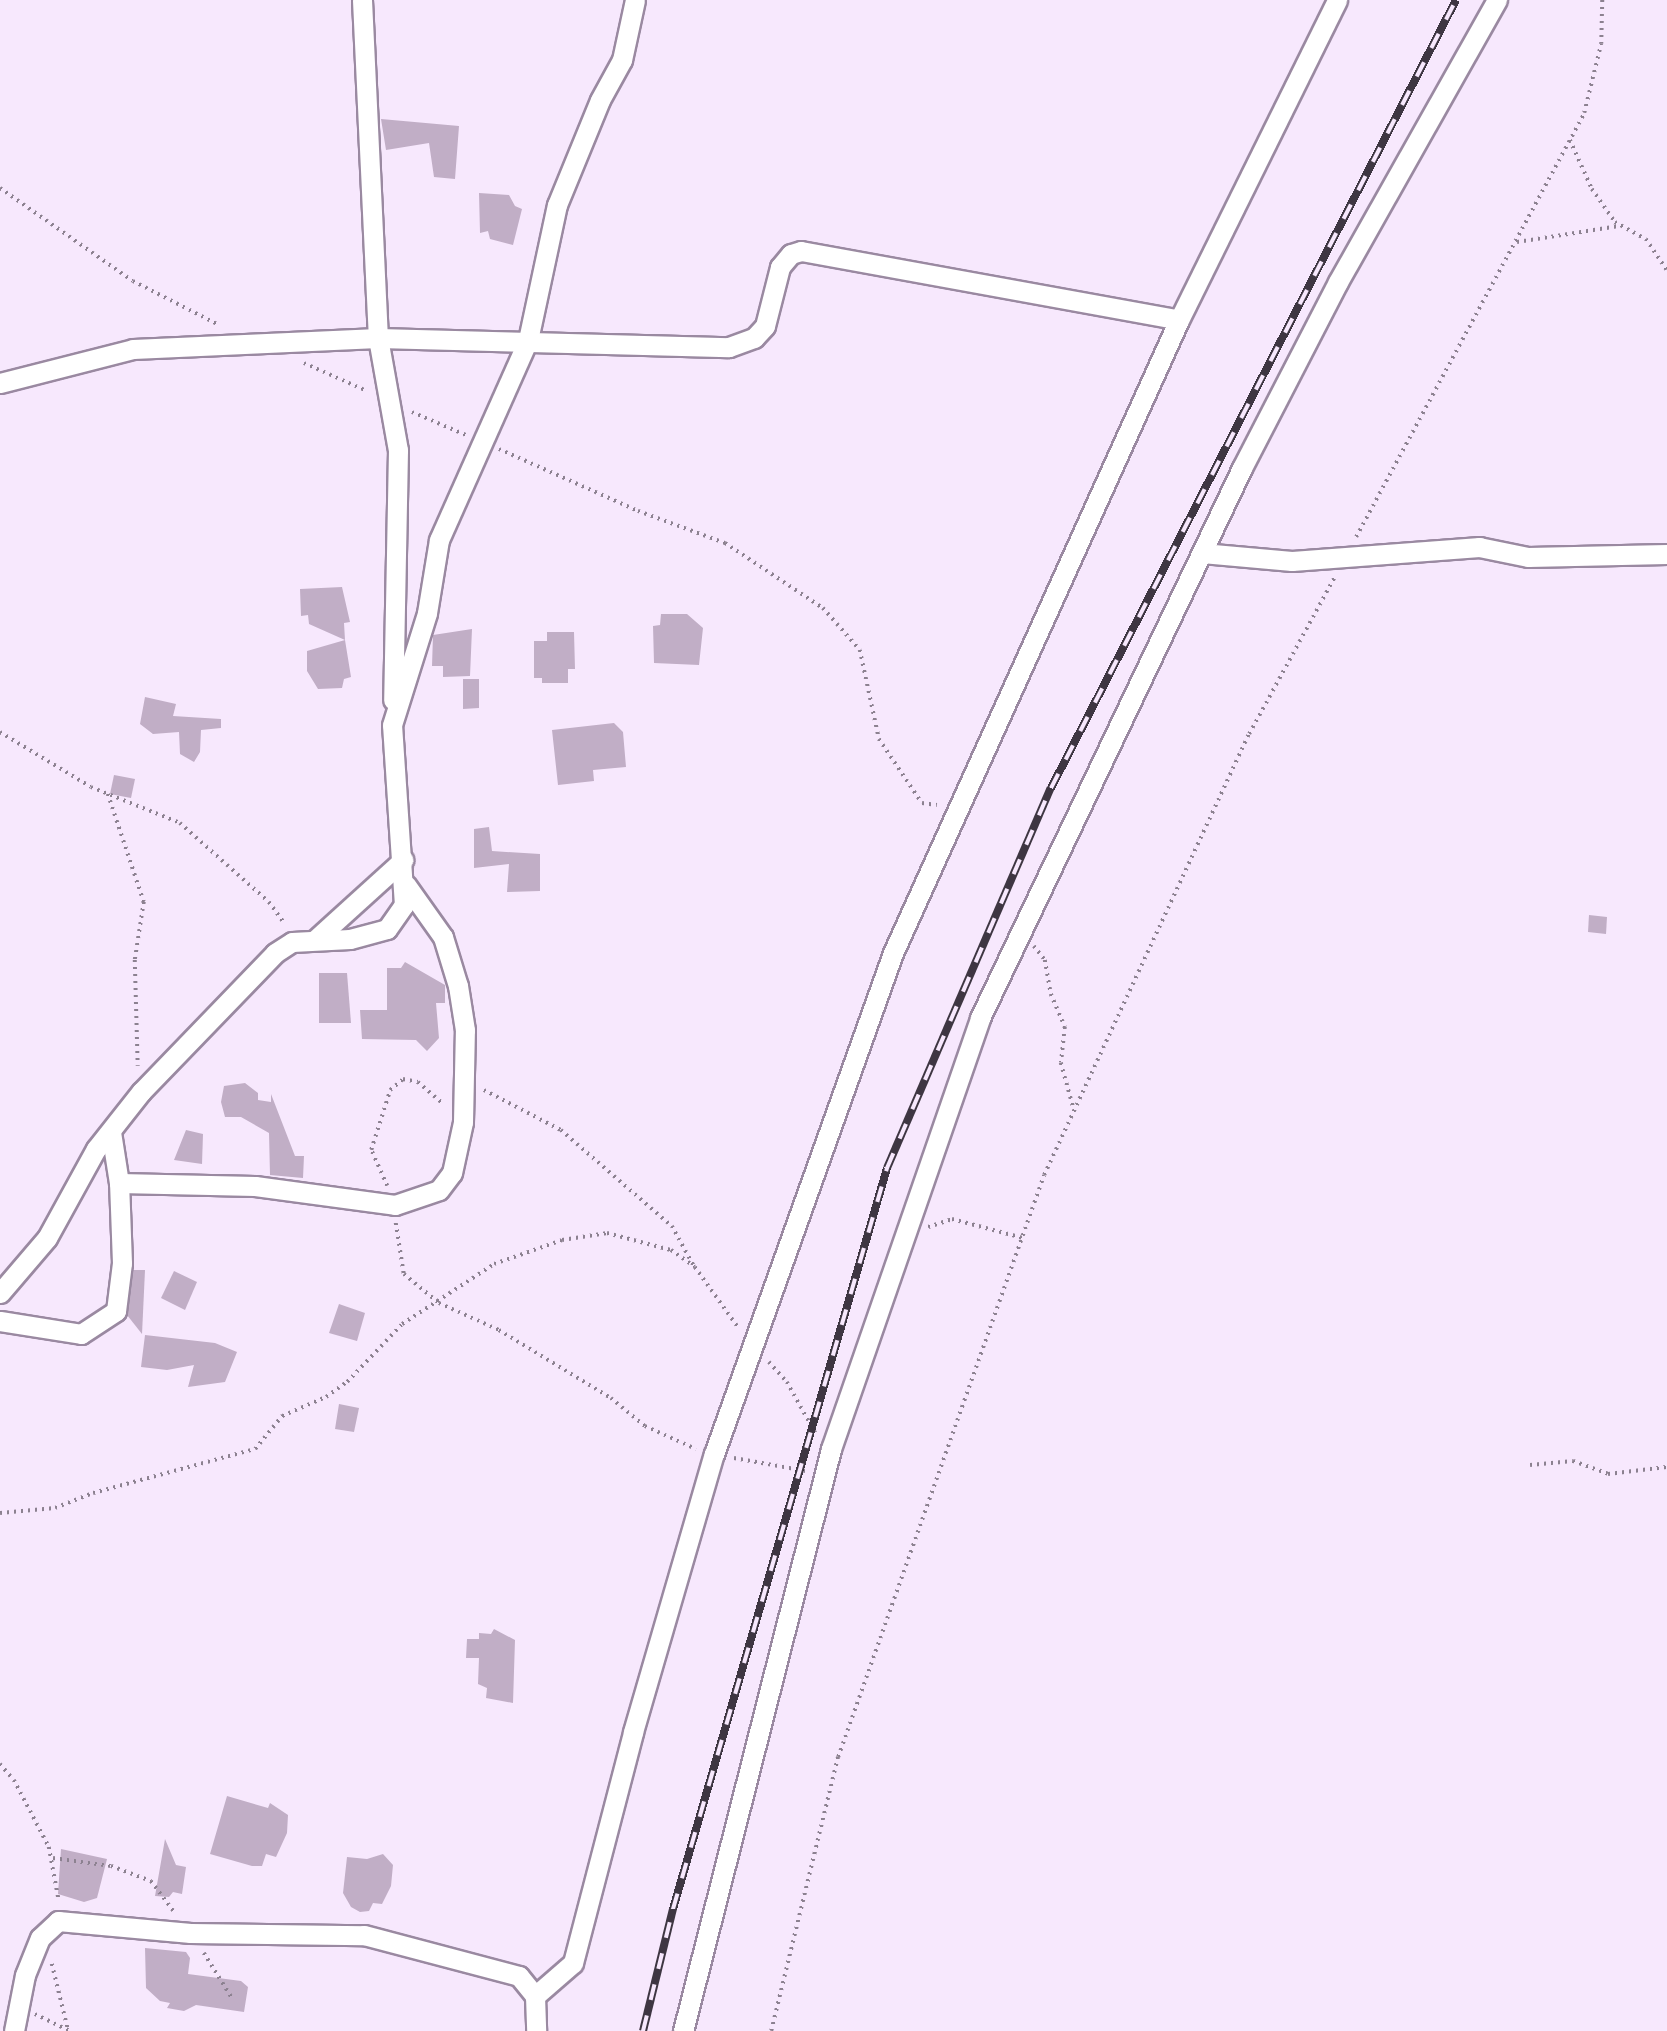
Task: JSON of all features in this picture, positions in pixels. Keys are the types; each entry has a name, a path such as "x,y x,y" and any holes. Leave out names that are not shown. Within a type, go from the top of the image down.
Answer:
{"street":[{"path":"0,1293 47,1238 82,1172 141,1092 275,953 292,942 350,939 387,929 404,905 406,885 392,725 399,530 393,403 378,338 362,0"},
{"path":"392,725 427,613 439,540 528,340 557,205 600,100 622,60 635,0"},
{"path":"535,1996 573,1963 632,1732 714,1454 893,953 951,816 1179,320 1337,0"},
{"path":"683,2031 823,1476 980,1018 1202,553 1338,282 1497,0"},
{"path":"0,383 133,349 378,338 528,340 715,349 754,338 765,326 786,258 814,251 1179,320"},
{"path":"1202,553 1292,561 1344,560 1479,547 1528,557 1667,554"},
{"path":"316,939 403,860"},
{"path":"119,1183 255,1186 395,1205 439,1190 452,1173 463,1122 466,1030 458,986 443,937 406,885"},
{"path":"0,1321 81,1334 117,1311 122,1263 119,1183 111,1132"},
{"path":"14,2031 30,1963 40,1938 58,1921 190,1933 364,1935 519,1976 535,1996 536,2031"}],"path":[{"path":"771,2031 838,1757 1023,1238 1074,1111 1249,734 1584,113 1601,44 1602,0"},
{"path":"1570,140 1592,189 1619,226 1646,239 1667,270"},
{"path":"0,188 133,281 219,326"},
{"path":"1516,242 1619,226"},
{"path":"297,360 483,442 736,548 822,608 860,650 879,739 922,803 941,805 951,816"},
{"path":"0,732 108,794 180,823 198,836 279,912 292,942"},
{"path":"108,794 144,902 135,960 141,1092"},
{"path":"1021,932 1048,968 1051,994 1065,1027 1061,1063 1074,1111"},
{"path":"463,1122 418,1082 403,1079 390,1090 371,1150 395,1205 396,1242 404,1274 439,1303 499,1330 675,1443 714,1454 823,1476"},
{"path":"464,1079 561,1130 671,1226 695,1267 752,1343 787,1382 821,1441 831,1449"},
{"path":"901,1244 934,1223 952,1219 1023,1238"},
{"path":"0,1513 55,1508 93,1493 255,1449 282,1416 326,1397 348,1382 388,1334 439,1303 494,1264 562,1240 607,1233 671,1250 695,1267"},
{"path":"1530,1465 1573,1461 1608,1474 1667,1467"},
{"path":"0,1764 14,1780 49,1847 56,1873 58,1921"},
{"path":"52,1956 68,2029"}],"building":[{"path":"381,119 459,126 455,179 434,177 429,143 386,150"},
{"path":"479,193 509,195 515,206 522,209 513,245 490,239 488,231 480,233"},
{"path":"342,587 350,622 344,623 345,640 309,624 308,615 301,616 300,589"},
{"path":"661,614 687,614 703,628 699,665 654,663 653,626 660,625"},
{"path":"472,629 470,676 443,677 443,666 432,666 433,635"},
{"path":"547,632 574,632 575,669 568,669 568,683 542,683 542,678 534,678 534,641 547,641"},
{"path":"345,640 351,677 344,679 342,688 318,689 307,671 307,651"},
{"path":"463,679 479,679 479,708 463,709"},
{"path":"145,697 176,704 173,716 221,719 221,728 201,730 200,752 194,762 180,754 179,732 153,734 140,724"},
{"path":"614,723 623,732 626,767 593,770 594,781 558,785 552,730"},
{"path":"114,775 135,779 131,798 110,794"},
{"path":"489,827 492,851 540,854 540,891 507,892 509,864 474,868 474,829"},
{"path":"1589,915 1607,917 1606,934 1588,932"},
{"path":"405,962 445,985 445,1003 436,1003 439,1038 427,1051 416,1040 362,1039 360,1010 387,1010 387,968 401,968"},
{"path":"319,973 347,973 351,1023 319,1023"},
{"path":"245,1083 258,1093 258,1100 271,1102 271,1094 295,1156 304,1156 303,1178 270,1175 269,1133 241,1117 225,1117 221,1102 224,1086"},
{"path":"186,1130 203,1134 202,1164 174,1160"},
{"path":"133,1270 145,1270 142,1334 127,1315"},
{"path":"174,1271 197,1282 185,1310 161,1298"},
{"path":"339,1304 365,1313 357,1341 329,1333"},
{"path":"145,1335 215,1343 237,1352 225,1382 188,1387 194,1365 167,1370 141,1367"},
{"path":"339,1404 359,1408 354,1432 335,1429"},
{"path":"494,1629 515,1640 513,1703 486,1698 487,1688 478,1684 479,1658 466,1658 467,1639 479,1639 479,1633 491,1634"},
{"path":"227,1796 268,1808 270,1803 288,1815 287,1833 276,1857 266,1854 262,1866 252,1866 210,1854"},
{"path":"165,1839 176,1865 186,1867 182,1894 173,1892 169,1897 155,1896"},
{"path":"61,1849 107,1859 97,1898 84,1902 58,1894"},
{"path":"383,1854 393,1865 391,1886 382,1904 373,1903 369,1911 360,1912 351,1907 343,1893 347,1857 367,1859"},
{"path":"145,1948 186,1952 190,1958 188,1974 241,1981 248,1987 244,2012 196,2005 184,2011 167,2008 170,2003 160,2001 146,1988"}],"railway":[{"path":"643,2031 673,1909 887,1168 1051,788 1456,0"}]}
